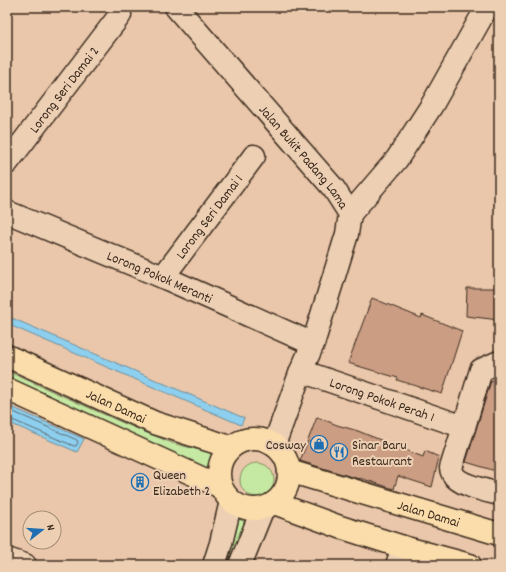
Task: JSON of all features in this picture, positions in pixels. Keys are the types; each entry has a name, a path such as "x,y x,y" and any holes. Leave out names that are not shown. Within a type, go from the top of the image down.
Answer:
{"main road":[{"name":"Jalan Damai","path":"7,356 155,423 230,448"},
{"path":"7,389 226,494 241,507 252,509 268,506 281,497 289,480 289,471 282,452 274,444 263,439 251,438 240,441 230,448 223,456 219,466 219,476 226,494"},
{"name":"Jalan Damai","path":"289,471 499,534"},
{"path":"268,506 340,527 400,556 470,565"}],"street":[{"path":"350,214 397,159 432,105 487,7"},
{"name":"Jalan Bukit Padang Lama","path":"181,9 334,189 350,214 347,234 313,344 301,371 274,444"},
{"name":"Lorong Seri Damai 2","path":"7,163 120,15"},
{"name":"Lorong Seri Damai 1","path":"163,277 254,156"},
{"name":"Lorong Pokok Meranti","path":"7,212 163,277 313,344"},
{"path":"499,362 481,370 451,468 453,475 457,479 470,486 499,494"},
{"name":"Lorong Pokok Perah 1","path":"301,371 464,427"},
{"path":"214,565 221,543 226,494"},
{"path":"240,565 268,506"},
{"path":"7,559 25,565"}],"green space":[{"path":"7,371 172,443 219,455 209,473 134,435 7,378"},
{"path":"254,463 260,463 264,464 271,470 274,480 273,487 267,494 260,497 254,497 250,496 243,490 240,483 240,477 241,473 247,466"},
{"path":"236,518 251,524 231,565 227,565 231,550"}],"water":[{"path":"7,316 244,418 241,425 7,324"},
{"path":"7,405 84,439 77,452 7,422"}],"building":[{"path":"467,288 499,288 499,320 466,316"},
{"path":"372,298 421,318 422,315 462,331 442,394 397,380 398,378 348,363"},
{"path":"491,381 499,384 499,472 466,462"},
{"path":"317,417 358,431 423,457 425,451 439,457 432,487 398,476 394,489 300,461"}],"place":[{"name":"Cosway","path":"319,444"},
{"name":"Sinar Baru Restaurant","path":"339,452"},
{"name":"Queen Elizabeth 2","path":"140,482"}]}
